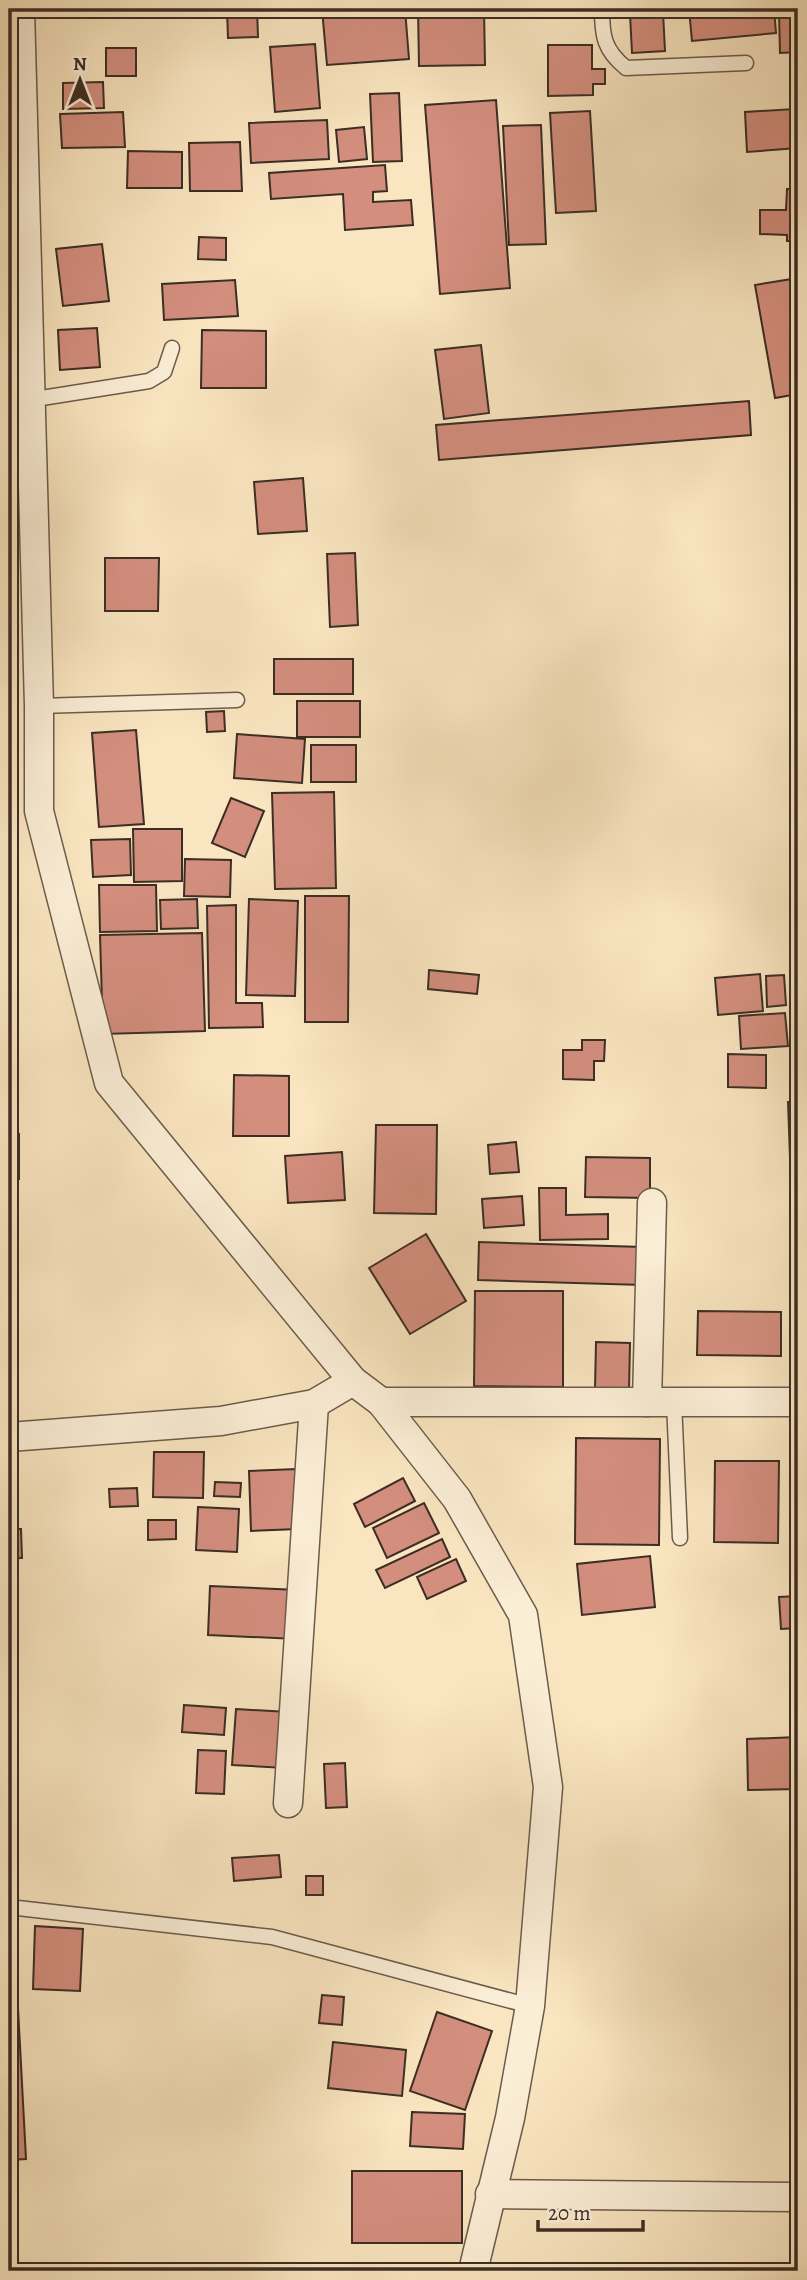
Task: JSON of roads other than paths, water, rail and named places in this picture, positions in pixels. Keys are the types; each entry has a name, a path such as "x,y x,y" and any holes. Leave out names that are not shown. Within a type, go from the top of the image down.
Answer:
{"street":[{"path":"20,9 39,706 39,811 109,1083 353,1381 381,1402 457,1499 523,1615 548,1787 530,2006 510,2118 473,2271"},
{"path":"652,1203 661,1402"},
{"path":"9,1437 220,1421 314,1404 353,1381"},
{"path":"381,1402 798,1402"},
{"path":"288,1803 314,1404"},
{"path":"490,2193 798,2197"}],"lane":[{"path":"602,9 602,39 611,55 626,68 746,63"},
{"path":"29,400 149,381 164,372 172,348"},
{"path":"39,706 237,700"},
{"path":"661,1402 680,1538"},
{"path":"9,1907 272,1937 530,2006"}]}
